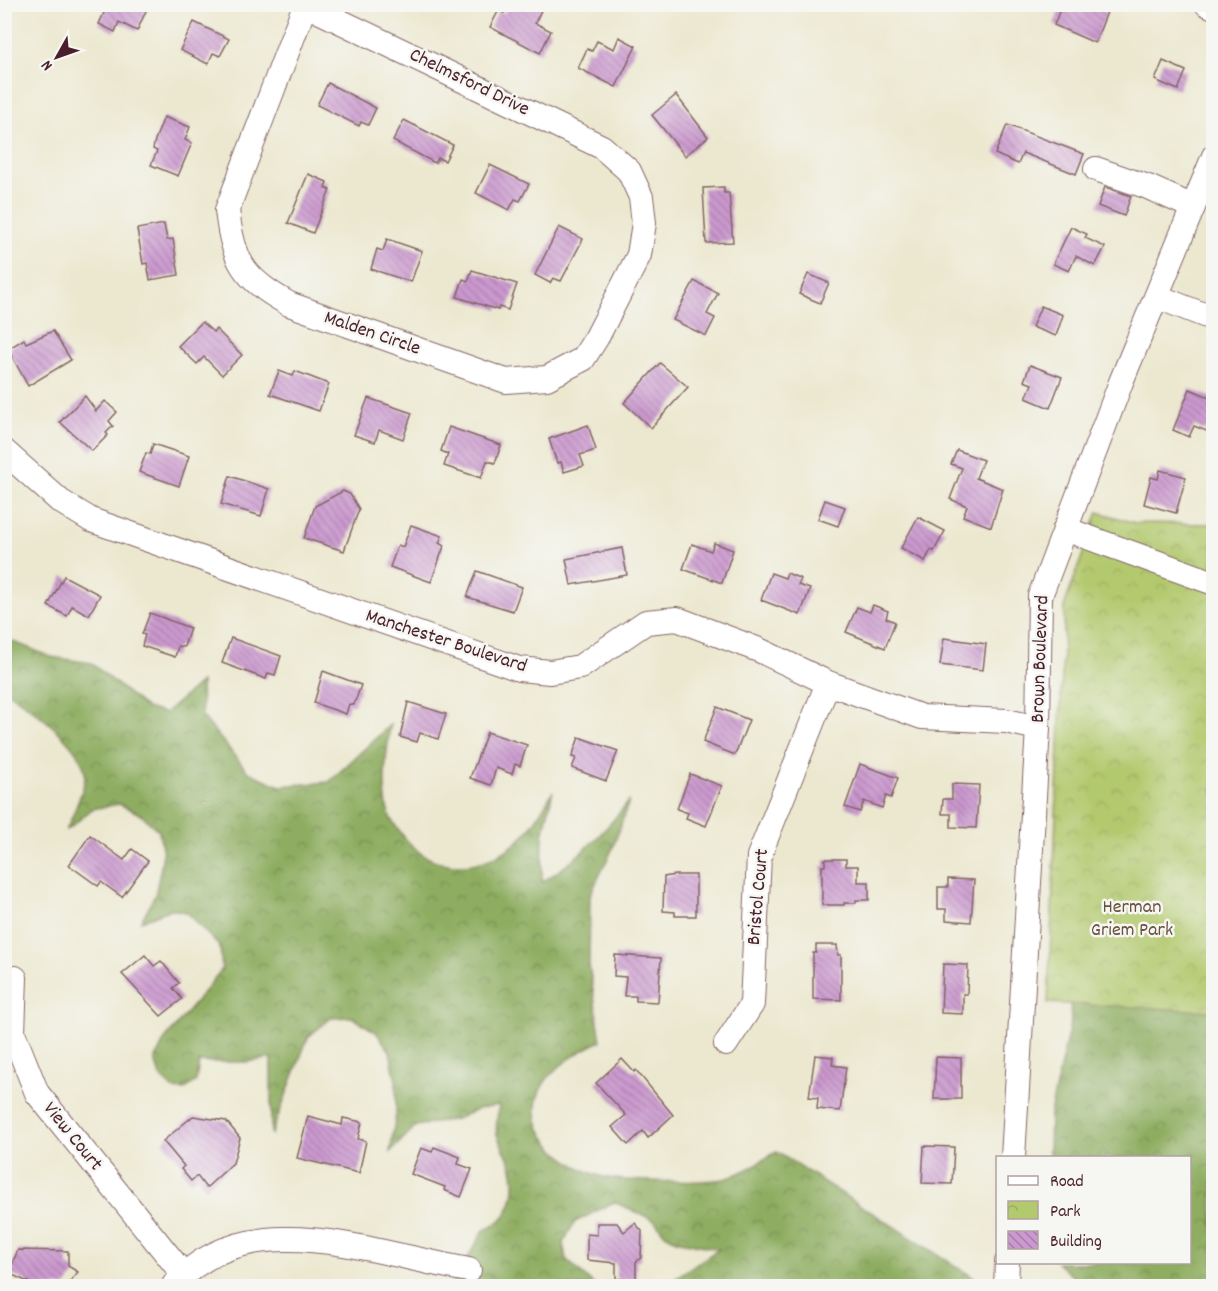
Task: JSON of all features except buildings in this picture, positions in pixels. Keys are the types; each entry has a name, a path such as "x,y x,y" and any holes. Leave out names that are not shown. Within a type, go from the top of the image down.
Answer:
{"street":[{"path":"1207,4 1214,7"},
{"name":"Malden Circle","path":"305,5 227,210 231,242 242,266 260,288 289,304 506,381 547,378 583,358 597,337 639,255 644,223 641,197 628,171"},
{"name":"Chelmsford Drive","path":"305,5 602,147 628,171"},
{"name":"Brown Boulevard","path":"1013,1156 1038,728 1040,596 1121,382 1158,297 1214,156"},
{"path":"1096,169 1148,187 1193,207"},
{"path":"1158,297 1214,319"},
{"name":"Manchester Boulevard","path":"4,451 60,501 91,520 519,669 550,672 580,668 646,622 677,619 759,650 828,682 922,717 1006,721 1038,728"},
{"path":"1065,529 1214,583"},
{"name":"Bristol Court","path":"726,1044 752,1004 759,856 828,682"},
{"name":"View Court","path":"15,978 13,1033 37,1093 177,1280"},
{"path":"177,1280 210,1257 242,1245 289,1238 338,1242 469,1270"}],"green space":[{"name":"Herman Griem Park","path":"1098,512 1135,523 1213,524 1213,1011 1048,1003 1065,604"},
{"path":"1213,538 1213,1286 1084,1286 1058,1264 1191,1264 1191,1156 1049,1156 1050,1113 1071,1020 1067,932"},
{"path":"4,638 51,657 91,663 146,708 165,713 201,682 202,716 248,772 280,786 329,782 390,725 385,794 390,817 411,846 439,862 454,865 470,864 501,853 527,832 553,791 543,835 542,882 589,846 629,801 612,850 590,895 589,965 601,1041 561,1065 543,1085 537,1101 536,1117 541,1131 550,1144 574,1165 589,1172 615,1179 646,1181 724,1179 744,1171 777,1152 987,1286 663,1286 719,1249 676,1240 665,1234 654,1220 614,1202 575,1222 563,1243 566,1259 595,1286 451,1286 484,1230 501,1219 511,1204 513,1174 511,1164 497,1134 499,1105 478,1109 456,1119 416,1126 390,1152 396,1114 396,1081 390,1051 376,1032 352,1017 331,1018 308,1037 271,1135 271,1058 247,1062 199,1062 196,1081 184,1090 172,1089 160,1076 155,1060 164,1041 222,969 220,947 186,912 171,909 141,921 155,895 163,853 159,831 140,814 119,804 92,809 66,831 84,785 83,766 67,740 41,716 5,690"}]}
